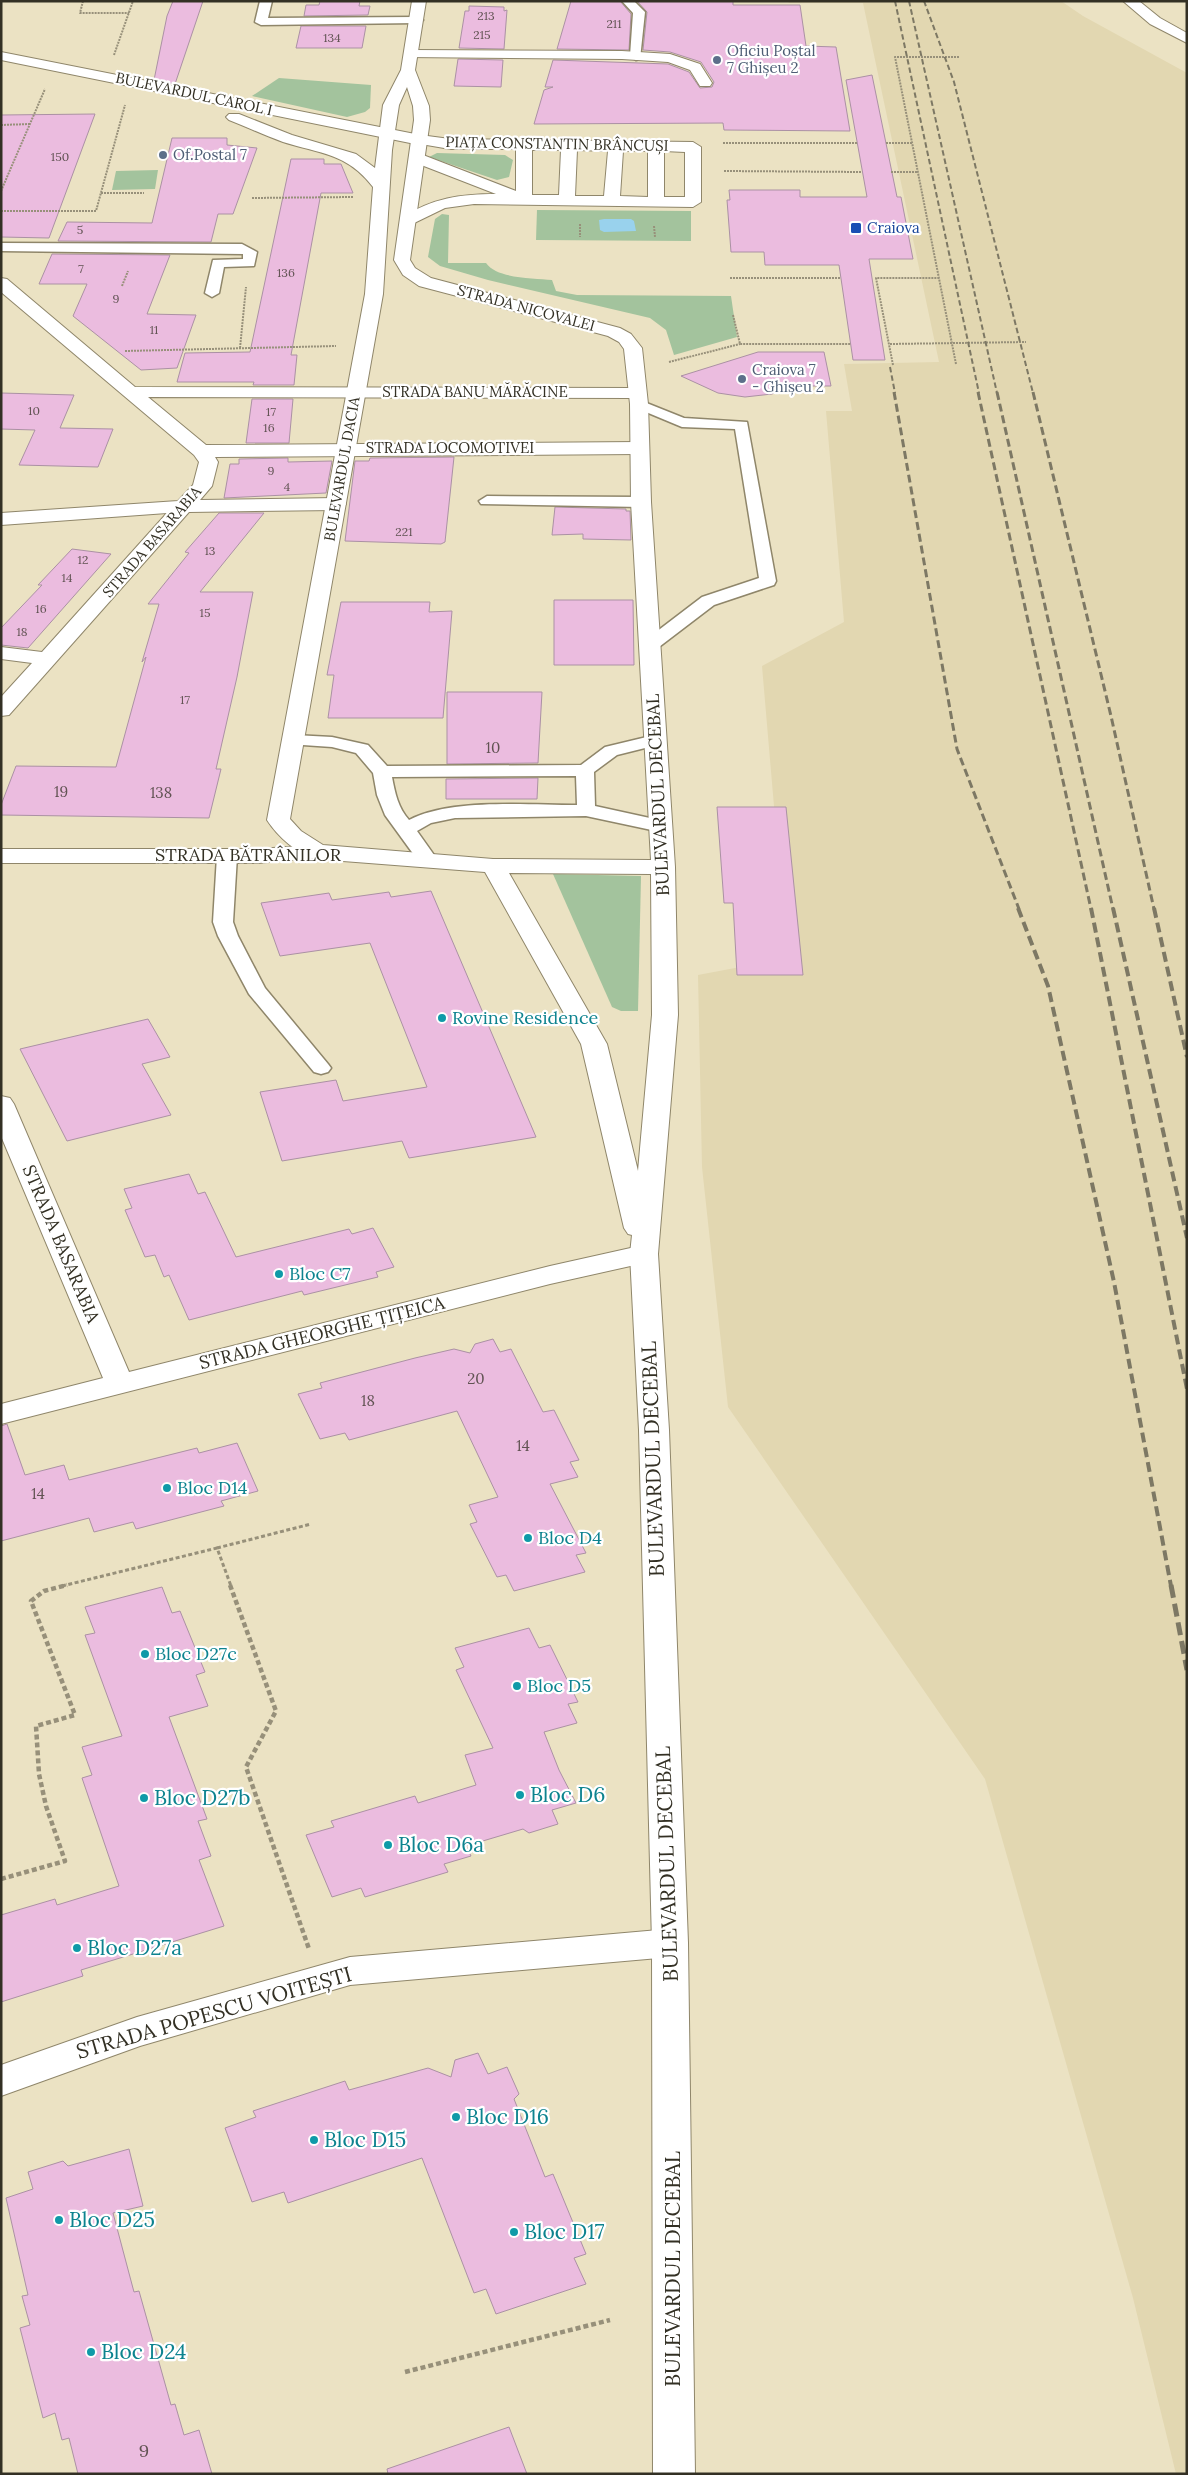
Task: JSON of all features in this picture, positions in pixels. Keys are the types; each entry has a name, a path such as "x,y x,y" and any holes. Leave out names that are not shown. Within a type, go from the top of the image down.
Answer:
{"street":[{"name":"BULEVARDUL DACIA","path":"317,852 293,836 278,820 364,346 388,290 382,192 384,150 391,106 408,70 419,1"},
{"path":"1130,1 1155,21 1187,39"},
{"path":"411,54 636,56 682,61 694,67 705,83"},
{"name":"BULEVARDUL CAROL I","path":"1,56 420,140"},
{"name":"BULEVARDUL CAROL I","path":"1,68 384,150"},
{"path":"408,70 421,106 422,120 402,260 410,271 425,282"},
{"path":"234,117 287,138 350,157 366,167 382,192"},
{"path":"422,120 446,132 481,144"},
{"name":"PIAȚA CONSTANTIN BRÂNCUȘI","path":"384,150 417,158 479,181 524,201 693,202 693,147 481,144 420,140"},
{"path":"408,221 446,201 474,199 524,201 524,145"},
{"path":"567,201 568,146"},
{"path":"612,201 616,146"},
{"path":"656,146 656,202"},
{"path":"388,290 425,282"},
{"name":"STRADA NICOVALEI","path":"425,282 584,323 614,332 625,338"},
{"path":"1,283 202,450"},
{"name":"BULEVARDUL DECEBAL","path":"625,338 633,348 638,398 640,502 663,867 665,1015 644,1254 654,1430 670,1943 674,2474"},
{"name":"STRADA BANU MĂRĂCINE","path":"132,392 356,392 638,398"},
{"name":"STRADA LOCOMOTIVEI","path":"202,450 639,448"},
{"name":"STRADA BASARABIA","path":"1,710 202,486 208,473 209,462 202,450"},
{"path":"1,519 186,506 336,504"},
{"path":"1,653 48,659"},
{"name":"STRADA BĂTRÂNILOR","path":"1,856 227,856 317,852 493,866 663,867"},
{"name":"BULEVARDUL DECEBAL","path":"493,866 594,1044 644,1254"},
{"name":"STRADA BASARABIA","path":"1,1104 120,1384"},
{"name":"STRADA GHEORGHE ȚIȚEICA","path":"1,1414 550,1275 644,1254"},
{"name":"STRADA POPESCU VOITEȘTI","path":"1,2080 137,2032 350,1971 670,1943"}],"lane":[{"path":"266,1 261,22 417,20"},
{"path":"627,1 638,12 636,56"},
{"path":"1,247 242,248 250,252 249,263 218,264 212,293"},
{"path":"638,398 682,422 742,425 768,581 708,601 649,646"},
{"path":"487,501 640,502"},
{"path":"294,740 332,742 362,749 382,772 386,795 394,814 429,862"},
{"path":"382,772 585,770 611,751 655,740"},
{"path":"585,770 586,810"},
{"path":"406,829 425,819 455,812 586,810 661,826"},
{"path":"227,856 223,922 231,943 256,990 321,1068"}],"path":[{"path":"83,1 80,13 129,13"},
{"path":"106,76 133,1"},
{"path":"956,364 895,57 960,57"},
{"path":"1,191 50,79"},
{"path":"1,211 96,211 128,95"},
{"path":"1,125 30,124"},
{"path":"722,143 857,143"},
{"path":"886,143 912,143"},
{"path":"724,172 862,172"},
{"path":"891,172 918,172"},
{"path":"252,198 382,192"},
{"path":"101,193 144,193"},
{"path":"240,348 249,263"},
{"path":"730,278 841,278"},
{"path":"893,365 876,278 939,278"},
{"path":"733,315 740,344"},
{"path":"890,344 1026,342"},
{"path":"669,362 740,344 850,344"},
{"path":"90,358 120,351 364,346"},
{"path":"1,1879 65,1861 46,1806 39,1774 36,1726 75,1715 31,1601 44,1591 311,1524"},
{"path":"217,1548 276,1711 246,1768 319,1980"},
{"path":"405,2372 610,2320"}],"shaded area":[{"path":"791,1 1061,1 1083,16 1187,73 1187,2474 1176,2474 1133,2298 985,1779 728,1407 702,1167 698,975 787,958 762,666 844,622 826,411 852,411 844,364 939,362 863,3 788,3"}],"green space":[{"path":"279,78 371,85 370,108 365,112 347,117 252,96"},
{"path":"437,153 505,155 513,160 509,177 497,180 429,157"},
{"path":"158,170 155,189 112,190 116,171"},
{"path":"537,210 691,211 691,241 536,240"},
{"path":"442,214 449,215 448,263 486,263 498,272 507,275 552,280 556,291 577,295 731,296 737,337 674,355 666,330 650,318 488,280 440,266 428,257 435,219"},
{"path":"553,874 641,876 638,1011 621,1011 612,1007"}],"water":[{"path":"631,219 634,221 636,231 604,232 600,230 599,220"}],"building":[{"path":"173,1 203,1 175,84 154,80 167,16"},
{"path":"320,1 360,1 359,6 370,6 368,15 304,16 306,5 319,5"},
{"path":"571,1 620,1 631,14 629,50 557,49"},
{"path":"637,1 733,1 733,5 800,5 806,46 836,47 850,131 724,130 723,123 534,124 544,90 553,87 545,87 553,60 668,64 689,72 700,88 712,87 714,82 701,62 670,52 643,50 647,12"},
{"path":"469,6 504,7 504,11 507,10 504,49 459,48 465,11 469,11"},
{"path":"301,26 366,26 362,48 296,48"},
{"path":"458,59 503,60 501,87 454,86"},
{"path":"872,75 897,197 901,197 913,259 869,259 885,360 853,360 839,265 765,265 764,252 731,252 727,200 730,200 729,190 800,190 800,197 867,197 846,80"},
{"path":"95,114 49,238 1,237 1,115"},
{"path":"172,138 227,138 227,145 257,148 233,214 218,214 211,242 58,241 67,222 152,223"},
{"path":"291,159 324,159 324,164 341,164 353,193 321,193 291,355 297,355 294,385 253,385 254,382 177,382 185,353 250,352"},
{"path":"52,254 170,255 147,314 196,315 177,368 141,370 73,316 87,284 39,284"},
{"path":"758,352 824,352 831,386 790,386 772,394 745,397 718,393 681,376"},
{"path":"1,393 74,395 60,428 113,429 98,467 19,465 35,430 1,429"},
{"path":"252,399 293,399 289,443 246,443"},
{"path":"454,457 445,542 441,544 345,541 355,461 369,461 370,458"},
{"path":"288,458 288,462 332,461 326,493 224,498 230,464 239,464 239,459"},
{"path":"555,507 626,509 626,511 630,511 631,540 583,539 583,534 552,535"},
{"path":"219,513 264,513 200,592 253,592 237,677 216,769 221,769 209,818 1,815 1,805 16,766 116,767 146,657 142,662 159,604 148,604 189,553 185,552"},
{"path":"72,549 111,554 28,648 1,645 1,628 42,585 38,585"},
{"path":"554,600 633,600 634,665 554,665"},
{"path":"341,602 430,602 429,612 452,611 443,718 328,718 334,675 327,675"},
{"path":"447,692 542,692 538,763 447,764"},
{"path":"538,778 537,799 446,799 446,779"},
{"path":"717,807 786,807 803,975 737,975 733,903 724,903"},
{"name":"Rovine Residence","path":"431,891 536,1137 409,1158 402,1141 282,1161 260,1092 336,1080 343,1101 427,1087 370,943 280,956 261,903 329,893 332,900 389,892 391,897"},
{"path":"148,1019 170,1057 142,1064 171,1115 67,1141 20,1049"},
{"path":"189,1174 198,1194 205,1192 236,1257 349,1229 352,1234 373,1228 394,1267 376,1272 378,1277 304,1295 302,1291 189,1320 169,1275 164,1277 155,1255 145,1257 125,1210 132,1208 124,1189"},
{"path":"493,1339 500,1352 511,1349 543,1412 554,1410 579,1460 570,1462 578,1477 550,1484 586,1553 576,1555 585,1572 514,1591 506,1575 497,1577 470,1524 477,1522 469,1505 498,1497 457,1411 349,1440 345,1433 320,1439 298,1394 322,1388 320,1383 415,1358 454,1349 470,1353 475,1344"},
{"name":"Bloc D14","path":"7,1424 25,1475 64,1465 69,1480 197,1448 199,1453 237,1443 258,1491 221,1501 224,1506 136,1529 133,1522 94,1532 89,1518 1,1541 1,1426"},
{"path":"162,1587 172,1613 180,1611 205,1672 196,1675 208,1706 169,1717 207,1819 198,1821 211,1856 199,1860 224,1926 81,1970 83,1976 1,2002 1,1915 55,1899 57,1905 119,1886 82,1778 92,1775 82,1747 122,1736 85,1635 95,1633 85,1607"},
{"path":"529,1628 539,1648 550,1645 578,1702 568,1704 577,1723 544,1732 559,1770 576,1803 552,1810 558,1824 529,1833 523,1829 466,1846 471,1856 444,1864 448,1872 365,1897 361,1888 332,1897 306,1835 334,1827 331,1821 415,1796 418,1803 476,1785 465,1755 493,1748 456,1670 464,1667 455,1648"},
{"path":"478,2053 488,2074 507,2067 519,2094 514,2099 545,2177 553,2174 586,2254 574,2258 586,2284 496,2314 486,2289 474,2293 422,2158 288,2203 284,2192 252,2202 225,2128 256,2117 253,2111 345,2081 349,2090 428,2068 451,2077 455,2060"},
{"path":"129,2149 143,2206 113,2213 134,2292 139,2291 171,2405 175,2404 184,2435 199,2430 212,2474 78,2474 69,2438 62,2440 55,2413 43,2418 20,2328 30,2325 22,2296 28,2295 6,2198 33,2189 28,2172 63,2161 68,2166"},
{"path":"509,2427 527,2474 388,2474 387,2469"}],"railway":[{"path":"895,1 979,393"},
{"path":"909,1 997,393"},
{"path":"924,1 954,82 1033,393"},
{"path":"890,367 895,393"},
{"path":"894,392 957,749 1019,909"},
{"path":"978,392 1091,909"},
{"path":"997,392 1113,909"},
{"path":"1033,392 1111,716 1154,909"},
{"path":"1018,908 1048,986 1114,1282 1171,1586"},
{"path":"1091,908 1187,1389"},
{"path":"1113,908 1187,1238"},
{"path":"1154,908 1187,1057"},
{"path":"1171,1585 1187,1670"}],"place":[{"name":"Oficiu Poștal 7 Ghișeu 2","path":"717,60"},
{"name":"Of.Postal 7","path":"163,155"},
{"name":"Craiova","path":"856,228"},
{"name":"Craiova 7 - Ghișeu 2","path":"742,379"},
{"name":"Rovine Residence","path":"442,1018"},
{"name":"Bloc C7","path":"279,1274"},
{"name":"Bloc D14","path":"167,1488"},
{"name":"Bloc D4","path":"528,1538"},
{"name":"Bloc D27c","path":"145,1654"},
{"name":"Bloc D5","path":"517,1686"},
{"name":"Bloc D6","path":"520,1795"},
{"name":"Bloc D27b","path":"144,1798"},
{"name":"Bloc D6a","path":"388,1845"},
{"name":"Bloc D27a","path":"77,1948"},
{"name":"Bloc D16","path":"456,2117"},
{"name":"Bloc D15","path":"314,2140"},
{"name":"Bloc D25","path":"59,2220"},
{"name":"Bloc D17","path":"514,2232"},
{"name":"Bloc D24","path":"91,2352"}]}
